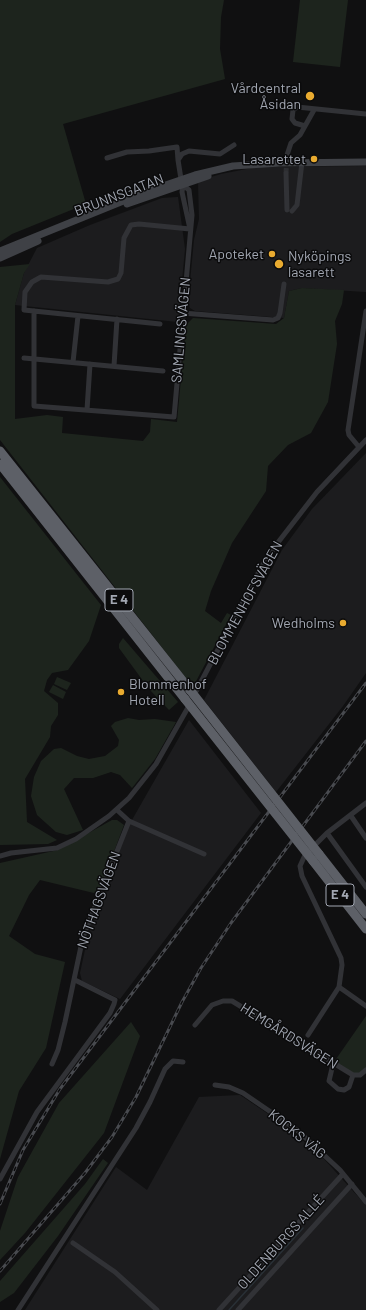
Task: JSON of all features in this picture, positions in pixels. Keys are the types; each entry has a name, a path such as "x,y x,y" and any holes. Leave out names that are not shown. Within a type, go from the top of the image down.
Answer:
{"highway":[{"name":"E 4","path":"0,451 190,690 316,857 366,929"},
{"name":"E 4","path":"0,464 185,699 316,857 366,914"}],"main road":[{"name":"BRUNNSGATAN","path":"0,251 182,182 233,166 302,162 364,162"},
{"name":"BRUNNSGATAN","path":"0,258 182,182"}],"street":[{"path":"304,126 295,123 292,119 293,110 297,107 314,110 366,114"},
{"path":"287,155 291,143 300,135 314,110"},
{"path":"178,160 188,151 220,154 234,145"},
{"path":"107,158 127,152 149,152 177,148 178,160"},
{"name":"SAMLINGSVÄGEN","path":"87,410 174,417 182,313 192,215 191,197 189,190 182,182 178,160"},
{"path":"286,173 290,210 298,205 302,162"},
{"path":"160,324 24,310 25,292 32,282 41,277 108,282 118,279 121,273 124,238 131,225 139,224 190,229"},
{"path":"182,313 273,320 278,318 280,313 284,284"},
{"path":"34,311 34,406 87,410 90,364"},
{"path":"359,447 349,435 348,430 366,311"},
{"path":"73,362 78,316"},
{"path":"114,366 117,319"},
{"path":"24,358 163,371"},
{"name":"BLOMMENHOFSVÄGEN","path":"0,856 12,853 56,848 87,832 117,810 129,798 156,764 276,545 311,500 366,440"},
{"name":"HEMGÅRDSVÄGEN","path":"308,1035 339,987 342,978 341,958 302,876 300,866 305,855 327,833 366,803"},
{"path":"117,810 128,821 204,854"},
{"path":"351,816 366,838"},
{"name":"NÖTHAGSVÄGEN","path":"52,1064 58,1050 75,980 83,937 128,821"},
{"path":"327,833 366,887"},
{"path":"0,1179 37,1112 110,1013 115,1000 75,980"},
{"path":"339,987 366,1006"},
{"name":"HEMGÅRDSVÄGEN","path":"195,1026 212,1005 223,1001 232,1001 353,1075 360,1075 366,1070"},
{"path":"18,1310 136,1128 148,1107 165,1069 174,1062 182,1062"},
{"path":"333,1064 329,1081 338,1090 344,1090 349,1087 353,1075"},
{"name":"KOCKS VÄG","path":"215,1085 229,1087 243,1092 279,1117 312,1143 343,1174 366,1202"},
{"name":"OLDENBURGS ALLÉ","path":"219,1310 343,1174"},
{"name":"OLDENBURGS ALLÉ","path":"238,1310 352,1184"},
{"path":"73,1243 115,1272 157,1310"}],"shaded area":[{"path":"0,0 224,0 221,17 220,49 225,79 63,124 86,204 12,234 0,242"},
{"path":"300,0 348,0 340,67 293,62"},
{"name":"Nyköpings lasarett","path":"366,166 366,292 302,288 289,291 284,318 195,311 190,308 188,303 194,240 199,219 198,181 221,174 257,167"},
{"path":"178,197 185,249 178,322 15,305 24,273 37,248 90,225 162,198"},
{"path":"30,264 24,273 15,305 15,419 47,415 63,417 62,433 143,441 150,432 151,419 177,422 186,325 193,318 276,324 284,318 289,291 302,288 344,290 342,304 335,321 337,344 328,402 311,433 288,445 268,466 266,491 232,543 211,591 205,611 221,623 227,613 231,615 193,687 0,440 0,267"},
{"path":"366,453 366,673 343,706 276,792 204,700 282,550 312,509"},
{"path":"0,477 101,605 89,641 68,670 52,673 47,680 44,691 58,703 58,715 51,726 50,737 25,779 27,822 57,840 48,844 0,845"},
{"path":"123,638 178,702 169,710 149,689 119,648 119,644"},
{"path":"57,677 71,683 67,690 54,684"},
{"path":"53,685 66,692 63,699 49,692"},
{"path":"128,718 139,720 155,719 176,722 155,759 132,788 120,775 111,772 93,778 74,778 64,789 83,830 67,835 56,832 37,815 31,796 34,777 41,761 54,749 61,748 77,756 89,759 105,756 118,746 119,740 111,726 115,722"},
{"path":"189,720 261,813 120,999 82,981 80,973 91,922 128,827"},
{"path":"112,820 117,820 124,825 98,894 40,880 29,895 9,936 35,954 65,962 46,1048 19,1091 0,1159 0,863 58,850"},
{"path":"366,1016 366,1069 355,1075 334,1062"},
{"path":"131,1022 140,1036 104,1133 25,1233 0,1260 0,1231 18,1177 59,1103"},
{"path":"240,1095 286,1126 324,1159 362,1201 366,1200 366,1310 25,1310 116,1167 147,1190 199,1097"},
{"path":"103,1159 108,1163 58,1236 14,1293 0,1302 0,1281 85,1184"}],"waterway":[{"path":"229,1310 303,1228"}],"tunnel":[{"path":"286,173 287,155"}],"railway":[{"path":"0,1204 23,1150 60,1089 366,683"},
{"path":"0,1271 85,1173 112,1137 136,1097 182,1002 201,968 231,923 366,741"}],"place":[{"name":"Vårdcentral Åsidan","path":"310,96"},
{"name":"Lasarettet","path":"314,159"},
{"name":"Apoteket","path":"272,254"},
{"name":"Nyköpings lasarett","path":"279,264"},
{"name":"Wedholms","path":"343,623"},
{"name":"Blommenhof Hotell","path":"121,692"}]}
